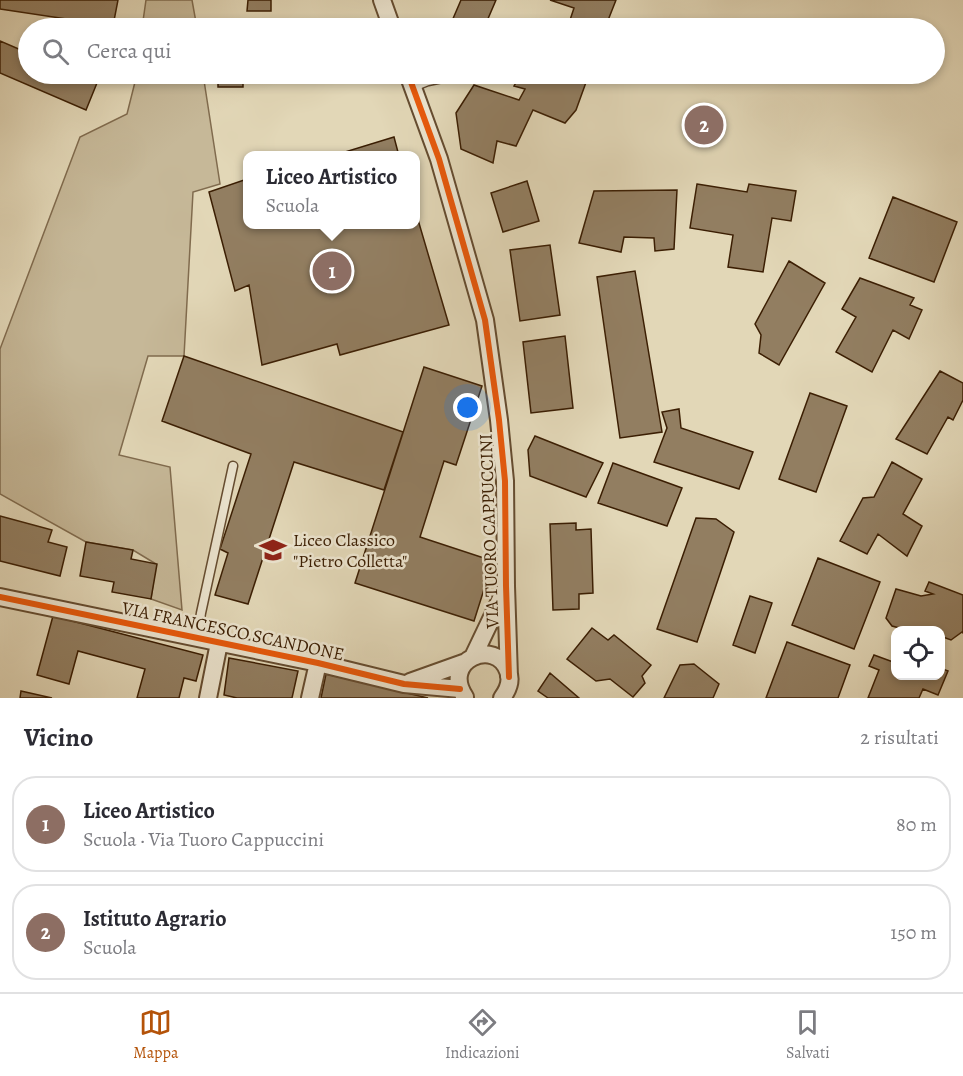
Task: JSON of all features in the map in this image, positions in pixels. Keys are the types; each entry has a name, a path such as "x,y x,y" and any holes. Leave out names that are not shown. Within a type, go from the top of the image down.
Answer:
{"street":[{"path":"382,0 388,18"},
{"name":"VIA TUORO CAPPUCCINI","path":"411,84 439,159 485,320 505,481 509,677"},
{"name":"VIA TUORO CAPPUCCINI","path":"464,695 458,682 461,668 470,659 506,586"},
{"name":"VIA FRANCESCO SCANDONE","path":"0,597 464,695"},
{"path":"208,698 219,643"},
{"path":"404,684 481,654 489,655 503,662 507,669 509,684 502,698"},
{"path":"310,698 318,663"}],"lane":[{"path":"197,639 233,466"}],"shaded area":[{"path":"146,0 192,0 195,18 143,18"},
{"path":"134,84 205,84 220,184 193,192 184,356 148,356 119,455 170,467 182,610 151,599 156,564 133,550 86,542 0,494 0,349 80,137 127,114"}],"building":[{"path":"0,0 118,0 115,18 60,18 0,9"},
{"path":"248,0 271,0 271,11 247,11"},
{"path":"461,0 496,0 488,18 453,18"},
{"path":"550,0 616,0 609,18 571,18 574,8"},
{"path":"0,41 18,49 18,81 0,73"},
{"path":"26,84 97,84 86,110"},
{"path":"218,84 243,84 243,87 218,87"},
{"path":"515,84 585,84 576,110 565,123 533,110 516,146 497,141 493,163 461,149 456,113 474,85 519,100 525,89 514,86"},
{"path":"394,137 398,151 348,151"},
{"path":"243,180 243,229 420,229 420,227 449,325 340,355 337,344 262,365 249,285 235,291 209,192"},
{"path":"527,181 539,221 503,232 491,193"},
{"path":"697,184 747,192 749,184 796,191 791,221 772,218 763,272 728,267 733,235 690,228"},
{"path":"677,190 674,249 655,251 654,238 624,237 621,252 579,243 594,191"},
{"path":"893,197 957,222 934,282 869,258"},
{"path":"550,245 560,315 520,321 510,250"},
{"path":"789,261 825,283 779,365 759,353 761,335 755,324"},
{"path":"635,271 662,432 620,438 597,277"},
{"path":"860,278 914,298 910,305 922,310 909,339 893,330 872,372 836,352 856,317 842,309"},
{"path":"565,336 573,408 531,413 523,342"},
{"path":"184,356 403,432 384,490 294,462 248,604 215,595 228,553 220,549 251,454 162,421"},
{"path":"424,367 482,386 456,465 444,461 420,537 493,561 474,621 355,583"},
{"path":"940,371 963,383 963,400 953,420 948,417 927,454 896,439"},
{"path":"810,393 847,406 816,492 779,479"},
{"path":"679,409 681,428 753,452 739,489 654,462 667,428 662,412"},
{"path":"535,436 603,463 586,497 530,476 528,450"},
{"path":"892,462 922,479 903,514 922,526 907,556 878,534 867,554 840,541 863,498 874,497"},
{"path":"613,463 682,488 667,526 598,503"},
{"path":"0,516 52,530 48,542 67,547 60,576 0,561"},
{"path":"696,518 716,519 734,532 697,642 657,629"},
{"path":"576,523 576,530 591,529 593,593 579,594 579,609 553,610 550,524"},
{"path":"86,542 133,550 131,559 157,564 151,599 112,592 114,582 80,576"},
{"path":"818,558 880,582 854,649 792,625"},
{"path":"929,582 963,595 963,633 951,640 945,638 945,626 892,626 886,618 896,589 921,596 933,594 925,591"},
{"path":"750,596 772,603 755,653 733,645"},
{"path":"53,616 203,655 196,681 184,678 179,698 137,698 145,669 78,651 69,684 37,675"},
{"path":"592,628 608,640 614,635 651,665 642,676 645,683 633,697 610,679 596,681 567,659"},
{"path":"787,642 850,665 838,698 766,698"},
{"path":"874,655 891,661 891,680 944,680 938,695 923,689 919,698 868,698 879,670 869,666"},
{"path":"229,658 298,671 292,698 237,698 224,695"},
{"path":"694,664 719,684 713,698 664,698 680,665"},
{"path":"550,673 579,698 548,698 538,691"},
{"path":"326,674 428,698 321,698"},
{"path":"21,691 52,698 20,698"}],"cycle path":[{"path":"412,84 439,159 485,320 505,481 509,677"},
{"path":"0,597 318,663 404,684 460,689"}],"place":[{"name":"Istituto Agrario","path":"704,125"},
{"name":"Liceo Artistico","path":"332,271"},
{"name":"Liceo Classico \"Pietro Colletta\"","path":"273,550"}]}
